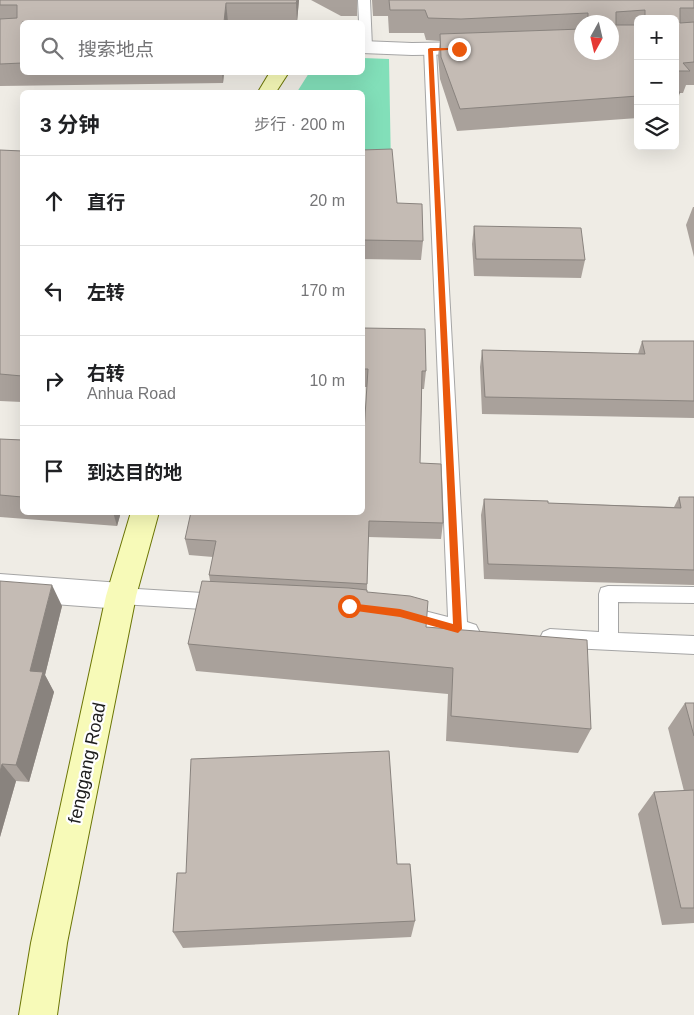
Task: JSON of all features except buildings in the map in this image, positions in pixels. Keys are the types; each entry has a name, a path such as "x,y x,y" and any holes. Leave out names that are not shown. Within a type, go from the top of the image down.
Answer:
{"street":[{"path":"365,47 430,49 496,47"},
{"path":"268,90 278,75"},
{"name":"fenggang Road","path":"38,1015 49,943 121,596 144,515"},
{"path":"0,587 121,596"}],"lane":[{"path":"364,0 364,20"},
{"path":"430,49 458,629"},
{"path":"609,641 608,594 694,595"},
{"path":"121,596 236,602"},
{"path":"391,612 458,629 490,634"},
{"path":"530,637 694,645"}],"green space":[{"path":"365,58 389,59 391,168 365,180 365,90 298,90 308,75 365,75"}],"route":[{"path":"349,606 400,613 458,629 430,49 459,49"}]}
